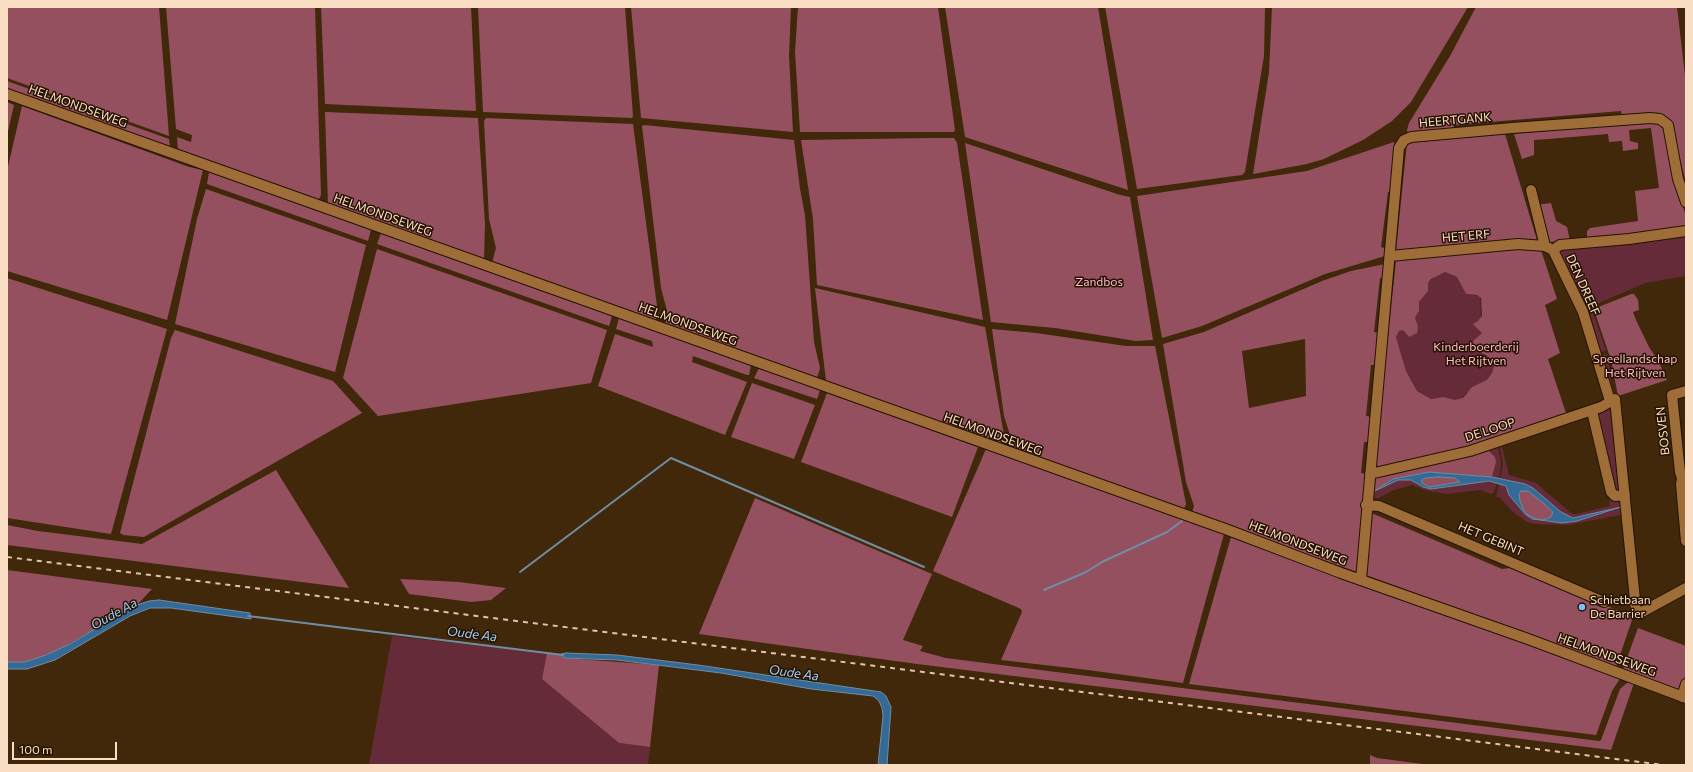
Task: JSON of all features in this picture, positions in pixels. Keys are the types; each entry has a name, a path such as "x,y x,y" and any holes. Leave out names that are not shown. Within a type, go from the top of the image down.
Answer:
{"street":[{"name":"HELMONDSEWEG","path":"7,94 1228,530 1361,580 1536,642 1684,698"},
{"name":"HEERTGANK","path":"1370,474 1399,148 1404,140 1411,137 1650,118 1660,119 1668,125 1678,179 1686,202"},
{"path":"1531,190 1549,248"},
{"name":"HET ERF","path":"1390,256 1518,244 1549,248 1560,245 1629,239 1686,231"},
{"name":"DEN DREEF","path":"1549,248 1583,312 1612,400 1639,611 1686,588"},
{"name":"BOSVEN","path":"1686,391 1672,395 1680,472 1684,477 1681,484 1686,541"},
{"name":"DE LOOP","path":"1370,474 1470,451 1592,411 1602,407 1612,400"},
{"path":"1592,411 1611,492 1615,496 1625,495"},
{"name":"HELMONDSEWEG","path":"1361,580 1366,505 1370,474"},
{"name":"HET GEBINT","path":"1366,505 1379,506 1604,602"},
{"path":"1684,698 1686,684"}],"green space":[{"path":"7,7 159,7 169,136 7,78"},
{"path":"166,7 315,7 321,195 318,201 178,150 177,137 191,142 192,135 176,129"},
{"path":"321,7 471,7 476,111 325,104"},
{"path":"478,7 625,7 632,118 483,112"},
{"path":"631,7 791,7 789,56 793,132 641,118"},
{"path":"798,7 938,7 955,130 954,132 800,132 795,52"},
{"path":"945,7 1098,7 1128,190 965,137"},
{"path":"1105,7 1265,7 1264,56 1245,172 1242,175 1137,189"},
{"path":"1272,7 1468,7 1411,102 1392,121 1363,140 1324,159 1307,164 1253,174 1269,72"},
{"path":"1476,7 1677,7 1686,84 1686,183 1672,127 1663,118 1622,117 1621,111 1454,125 1454,131 1408,134 1407,130 1409,123 1450,56"},
{"path":"7,81 169,139 170,148 7,90"},
{"path":"7,102 14,105 7,136"},
{"path":"22,106 189,167 203,170 167,320 7,271 7,171"},
{"path":"325,112 478,118 485,224 484,260 328,204"},
{"path":"486,118 633,124 657,306 656,322 492,263 496,248 489,219 484,121"},
{"path":"1648,122 1657,124 1665,129 1675,184 1686,216 1686,229 1587,239 1587,231 1590,228 1638,221 1635,191 1659,188 1651,128 1629,130 1630,141 1638,143 1638,149 1623,151 1622,141 1609,142 1608,134 1534,140 1534,155 1522,159 1514,134"},
{"path":"642,126 794,140 805,215 814,342 820,368 817,378 665,325 667,311 661,288"},
{"path":"1505,134 1537,240 1396,250 1407,143"},
{"path":"954,138 957,143 983,320 817,285 813,219 801,140"},
{"path":"1394,142 1396,149 1393,192 1388,192 1381,247 1387,249 1385,256 1325,274 1202,326 1162,338 1137,196 1307,171"},
{"name":"Zandbos","path":"965,143 1120,195 1130,197 1153,340 1136,341 1055,328 991,322"},
{"path":"209,172 371,230 368,241 207,184"},
{"path":"206,189 366,245 335,372 175,324 197,219"},
{"path":"1551,203 1556,221 1567,227 1570,241 1548,242 1535,205"},
{"path":"381,233 612,316 609,326 377,244"},
{"path":"1686,234 1686,276 1645,283 1590,307 1585,307 1559,251 1559,248"},
{"path":"1540,247 1557,299 1545,305 1560,353 1548,359 1567,416 1470,447 1381,469 1374,467 1396,261 1400,259","holes":["1445,272 1457,277 1466,294 1477,295 1481,298 1482,316 1473,324 1482,333 1471,343 1472,348 1486,355 1493,361 1494,366 1492,373 1487,380 1472,387 1463,398 1455,400 1444,397 1431,399 1417,391 1406,371 1396,337 1399,331 1403,330 1409,337 1417,333 1418,326 1415,318 1419,311 1419,302 1428,291 1428,283 1431,279"]},
{"path":"377,249 607,330 591,383 378,416 343,378"},
{"path":"1385,264 1385,278 1380,278 1374,332 1380,333 1376,365 1371,365 1366,416 1372,417 1370,442 1364,442 1361,473 1367,474 1357,572 1192,513 1194,506 1186,482 1163,344 1204,332 1322,281 1351,271","holes":["1305,339 1306,396 1249,408 1242,351"]},
{"name":"Kinderboerderij Het Rijtven","path":"1445,272 1457,277 1466,294 1480,296 1481,318 1541,356 1466,393 1461,400 1444,397 1431,399 1417,391 1406,371 1396,337 1399,331 1403,330 1409,337 1418,326 1415,318 1419,311 1419,302 1428,291 1428,283 1436,275"},
{"path":"7,278 167,329 111,534 7,518"},
{"path":"815,288 985,327 1004,435 1001,443 826,381"},
{"name":"Speellandschap Het Rijtven","path":"1634,294 1638,300 1639,310 1633,312 1636,320 1649,347 1656,356 1667,380 1618,396 1611,360 1594,310"},
{"path":"1592,311 1606,350 1598,354 1586,313"},
{"path":"619,318 751,365 749,375 747,375 693,356 692,362 747,382 725,435 598,386 615,334 653,347 652,341 616,329"},
{"path":"992,329 1036,333 1126,346 1155,346 1186,504 1184,509 1010,448 1011,438 1004,416"},
{"path":"175,330 333,381 362,413 144,537 123,535 120,533 171,338"},
{"path":"1605,354 1608,356 1613,396 1599,356"},
{"path":"759,368 820,390 817,399 754,378"},
{"path":"752,383 815,405 794,459 731,437"},
{"path":"827,393 978,447 952,517 801,462"},
{"path":"1612,406 1622,493 1617,495 1598,411"},
{"path":"1499,443 1501,443 1509,475 1536,483 1571,513 1576,514 1610,506 1609,499 1622,498 1625,514 1568,525 1534,524 1527,522 1513,512 1499,497 1496,497 1499,483 1506,486 1509,495 1525,514 1532,519 1540,521 1570,522 1612,511 1621,507 1576,518 1568,517 1525,484 1500,479 1503,464"},
{"path":"1497,444 1501,463 1499,479 1492,477 1496,462 1495,457 1488,450"},
{"path":"986,449 1224,534 1183,683 1001,660 1022,612 1021,609 933,571"},
{"path":"1488,450 1495,457 1496,462 1492,477 1429,472 1393,479 1373,492 1376,477"},
{"path":"276,470 349,588 7,545 7,525 38,531 142,544"},
{"path":"1425,478 1455,478 1460,482 1429,487 1422,483 1422,480"},
{"path":"1398,480 1411,480 1420,486 1431,489 1479,481 1497,483 1494,492 1491,494 1480,490 1446,494 1428,491 1412,485 1391,491 1379,498 1371,498 1374,493"},
{"path":"1521,491 1528,491 1542,502 1553,512 1551,517 1543,520 1528,515 1523,509 1520,501 1519,494"},
{"path":"755,498 932,574 903,640 923,646 920,651 946,658 1599,741 1601,740 1620,689 1628,682 1634,683 1611,750 917,664 699,634"},
{"path":"1369,512 1502,569 1517,567 1633,617 1616,667 1366,575"},
{"path":"1231,537 1621,677 1612,691 1596,735 1189,684"},
{"path":"7,570 152,589 138,604 57,651 25,662 7,662"},
{"path":"400,579 459,582 506,588 491,600 471,602 409,594"},
{"path":"1638,628 1686,646 1686,673 1681,690 1623,669"},
{"path":"392,636 547,653 542,679 619,743 650,747 648,765 369,765"},
{"path":"547,653 561,654 564,658 659,665 650,747 619,743 542,679"},
{"path":"1370,755 1377,758 1430,765 1370,765"}],"water":[{"path":"1429,472 1492,477 1525,484 1533,488 1561,512 1573,518 1621,507 1577,521 1562,523 1532,519 1525,514 1509,495 1506,486 1489,481 1431,489 1423,487 1411,480 1398,480 1373,492 1393,479","holes":["1425,478 1455,478 1460,482 1429,487 1422,483 1422,480","1521,491 1528,491 1542,502 1553,512 1551,517 1543,520 1528,515 1523,509 1520,501 1519,494"]},
{"path":"159,600 250,613 251,619 171,608 150,608 130,616 55,660 27,669 7,669 7,662 25,662 46,655 70,644 131,607 149,601"},
{"path":"561,654 617,655 698,665 881,692 886,696 891,707 887,765 878,765 883,716 879,701 873,696 811,689 721,673 617,660 564,658"}],"waterway":[{"path":"520,572 671,458 924,567"},
{"path":"1044,590 1086,572 1102,562 1167,532 1182,521"},
{"name":"Oude Aa","path":"248,616 563,655"}],"railway":[{"path":"7,557 1664,765"}],"place":[{"name":"Schietbaan De Barrier","path":"1582,607"}]}
